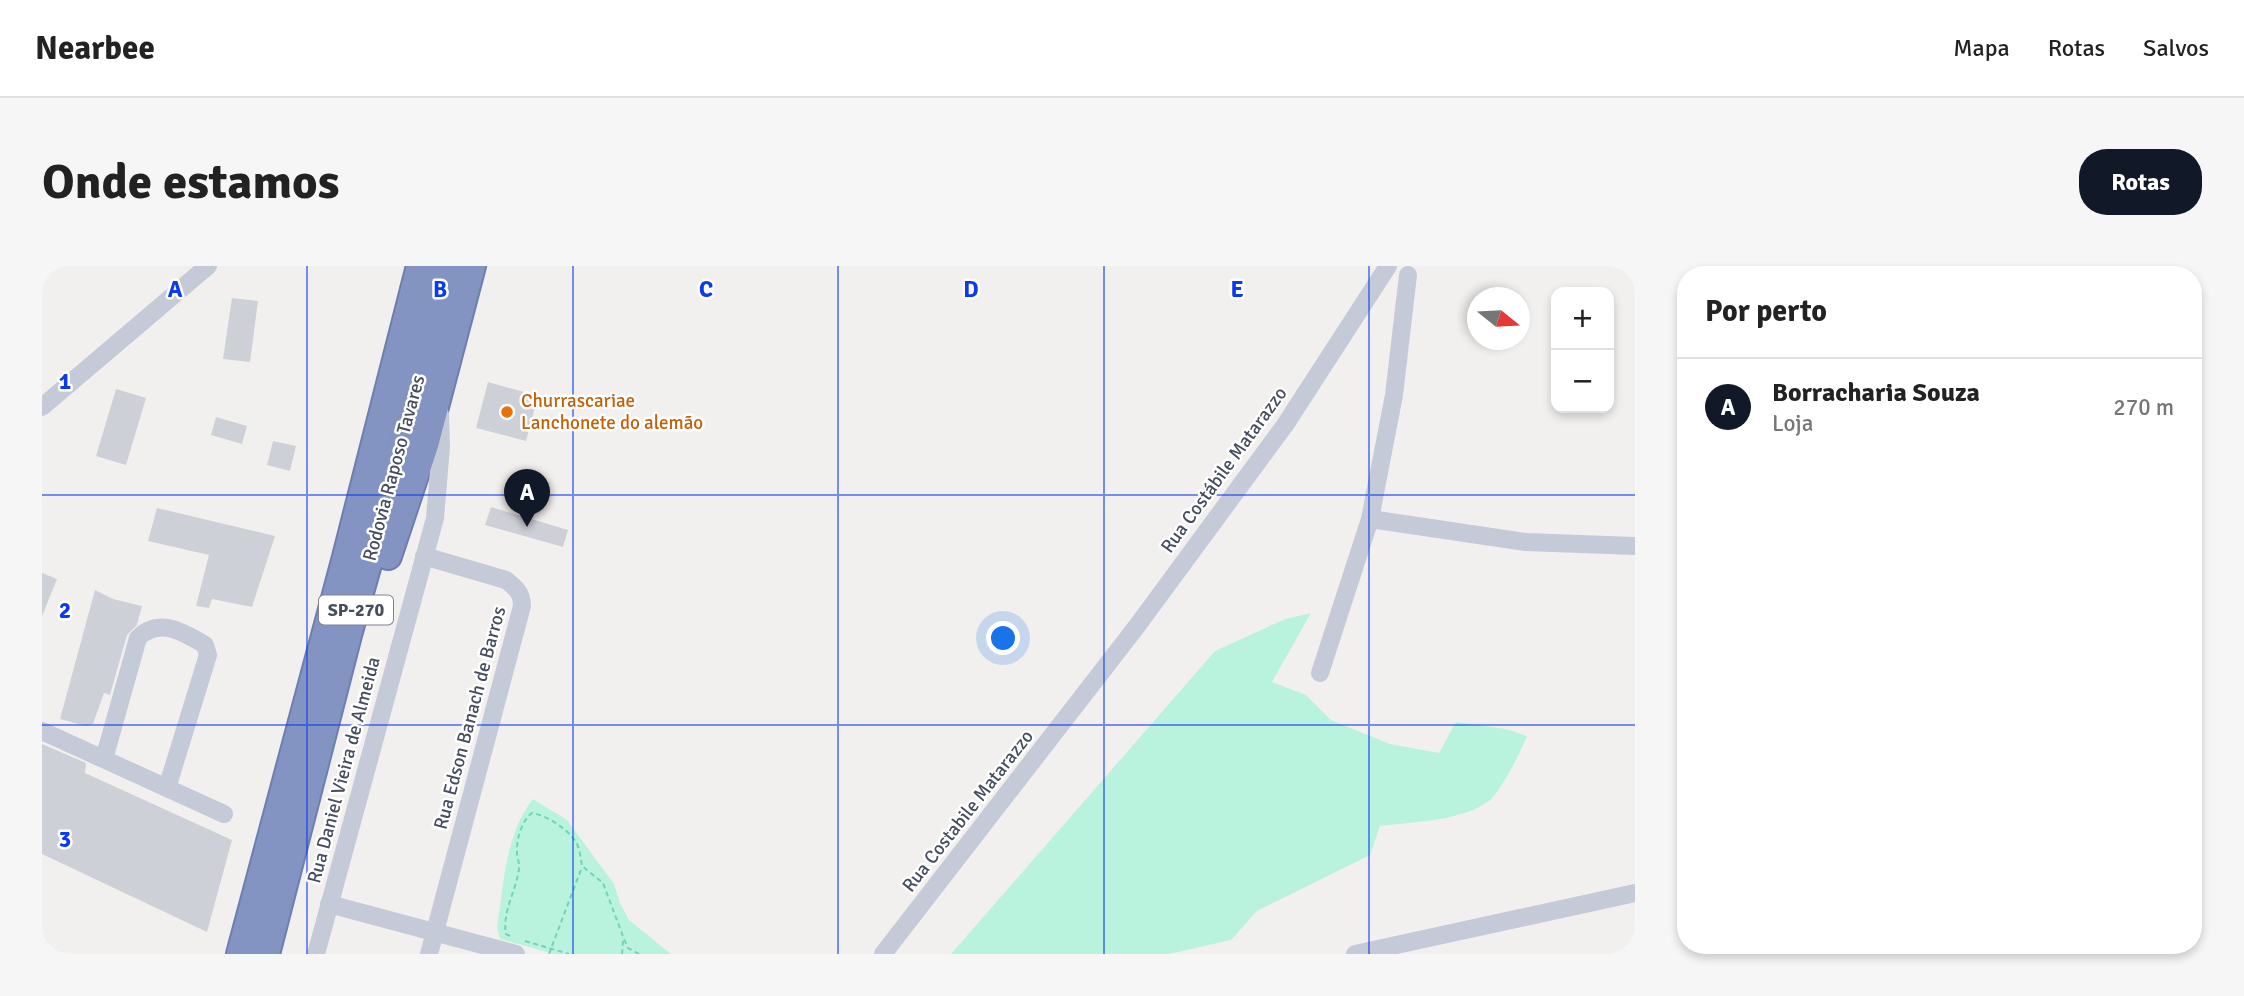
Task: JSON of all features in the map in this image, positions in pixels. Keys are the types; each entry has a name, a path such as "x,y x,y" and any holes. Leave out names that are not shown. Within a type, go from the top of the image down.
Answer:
{"highway":[{"path":"315,671 326,602 374,411 402,266"},
{"name":"Rodovia Raposo Tavares","path":"240,954 420,266"},
{"name":"Rodovia Raposo Tavares","path":"266,954 348,635 401,447 446,266"},
{"path":"297,837 421,458 472,266"}],"street":[{"path":"42,407 208,266"},
{"name":"Rua Costábile Matarazzo","path":"1085,692 1276,437 1388,266"},
{"path":"1320,673 1370,519 1394,395 1404,271"},
{"name":"Rua Costábile Matarazzo","path":"1276,437 1314,399 1404,271"},
{"name":"Rua Daniel Vieira de Almeida","path":"316,954 435,518 441,447 440,391"},
{"path":"1370,519 1526,542 1635,546"},
{"name":"Rua Edson Banach de Barros","path":"424,556 506,580 516,587 522,596 522,606 429,954"},
{"path":"104,759 138,638 148,628 157,626 187,634 205,645 208,655 167,788"},
{"name":"Rua Costabile Matarazzo","path":"883,954 1085,692"},
{"path":"42,731 224,814"},
{"path":"1355,954 1635,893"},
{"path":"329,904 435,932 517,944"}],"path":[{"path":"549,954 551,949 582,866 577,845 571,836 546,817 532,813 527,816 518,842 519,869 506,913 506,934 517,944 551,949 569,954"},
{"path":"582,866 603,883 628,948 639,954"},
{"path":"622,954 624,940"}],"green space":[{"path":"1311,613 1272,682 1306,695 1331,720 1390,744 1439,753 1456,722 1506,729 1527,736 1505,780 1489,801 1478,808 1451,817 1380,826 1370,855 1257,911 1231,940 1169,954 951,954 1215,651 1285,619"},
{"path":"533,799 567,820 614,884 629,920 671,954 554,954 500,939 497,927 507,860 517,828"}],"building":[{"path":"232,298 258,301 250,362 223,359"},
{"name":"Churrascariae Lanchonete do alemão","path":"488,382 538,396 526,441 476,428"},
{"path":"116,389 146,398 126,465 96,456"},
{"path":"216,417 247,426 242,444 211,435"},
{"path":"273,441 296,446 290,471 267,465"},
{"path":"491,507 568,530 563,547 485,525"},
{"path":"157,508 275,536 252,607 212,599 209,608 196,606 209,555 148,541"},
{"path":"42,573 57,579 42,616"},
{"path":"95,590 113,599 142,606 137,625 127,635 110,695 104,693 93,724 86,726 60,719"},
{"path":"42,744 86,763 85,773 232,840 207,932 42,854"}],"place":[{"name":"Churrascariae Lanchonete do alemão","path":"507,412"},
{"name":"Borracharia Souza","path":"527,527"}]}
